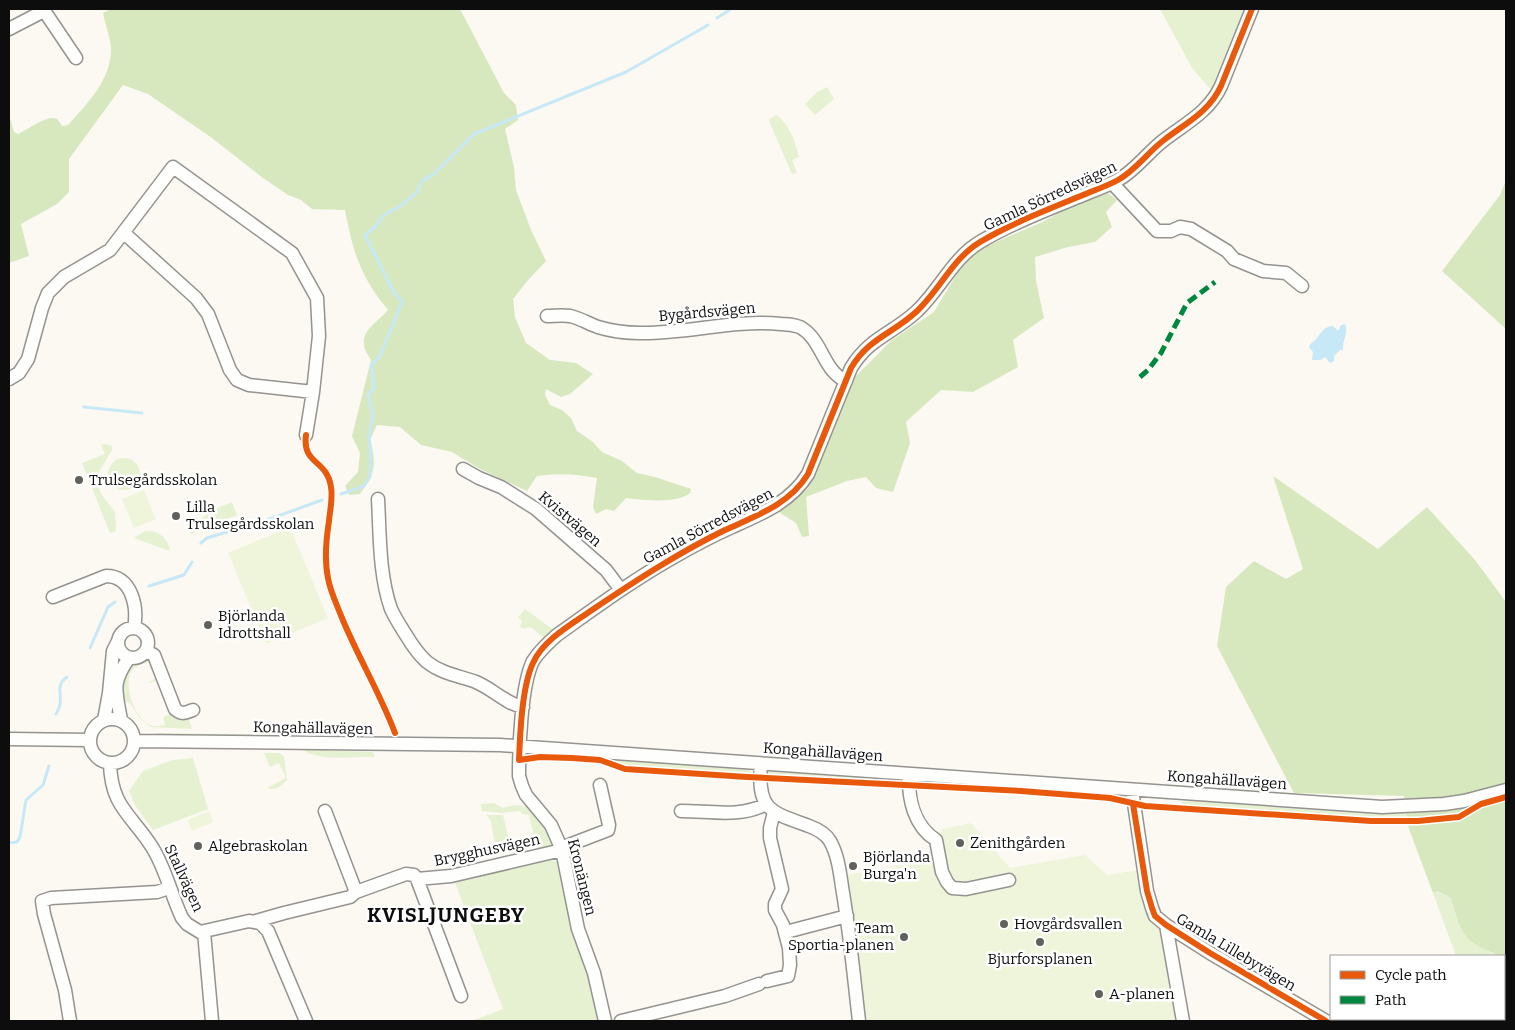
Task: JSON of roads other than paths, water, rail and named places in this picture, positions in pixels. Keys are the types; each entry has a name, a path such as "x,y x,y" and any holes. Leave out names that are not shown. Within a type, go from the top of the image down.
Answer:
{"street":[{"path":"9,29 38,14 43,9 76,58"},
{"name":"Gamla Sörredsvägen","path":"520,747 528,674 539,653 557,636 621,590 673,557 774,507 792,494 808,474 851,368 858,356 868,346 915,313 972,247 1025,220 1112,183 1129,172 1162,141 1210,105 1221,86 1252,9"},
{"path":"9,379 19,373 28,359 48,293 64,277 110,250 173,167 292,253 316,298 320,336 306,435"},
{"path":"1112,183 1157,231 1171,231 1180,227 1191,228 1219,245 1231,254 1234,259 1263,272 1286,273 1302,286"},
{"path":"124,233 196,298 208,314 230,370 237,380 250,385 313,392"},
{"name":"Bygårdsvägen","path":"547,316 569,316 601,328 638,333 769,322 798,326 807,332 818,345 826,362 835,374 846,381"},
{"name":"Kvistvägen","path":"463,469 501,487 536,509 606,570 621,590"},
{"path":"378,499 383,570 387,594 396,620 416,650 427,662 436,667 479,683 514,704 523,707"},
{"path":"53,597 106,576 115,576 127,585 134,604 136,616 134,628"},
{"path":"104,720 113,651 120,635 124,630 134,628 141,630 146,636 148,644 146,651 138,657 129,658 120,652 118,641"},
{"path":"146,651 154,655 175,708 184,714 194,710"},
{"path":"121,720 116,695 116,679 129,658"},
{"path":"109,718 121,720 131,729 134,741 129,756 120,761 110,763 97,758 91,750 89,740 93,728 109,718"},
{"path":"9,739 89,740"},
{"name":"Kongahällavägen","path":"134,741 500,745 1332,804 1409,807 1464,801 1506,790"},
{"name":"Kronängen","path":"520,747 519,776 522,786 533,805 551,825 562,849 578,929 594,973 605,1021"},
{"name":"Stallvägen","path":"110,763 111,782 115,796 152,847 164,871 182,918 200,932 244,922 256,922"},
{"path":"621,1021 721,997 763,982 788,976 790,972 789,948 786,932 775,910 775,904 782,889 770,838 770,808 760,789 760,764"},
{"path":"909,774 909,789 916,817 924,830 936,840 942,872 946,882 952,888 966,889 1009,880"},
{"name":"Brygghusvägen","path":"417,879 451,876 562,849 608,830 609,825 600,785"},
{"name":"Gamla Lillebyvägen","path":"1132,790 1142,861 1155,916 1210,953 1326,1021"},
{"path":"681,811 739,812 770,808 816,828 829,839 837,856 847,916 859,1021"},
{"path":"325,811 356,892"},
{"name":"Brygghusvägen","path":"256,922 284,912 350,897 356,892 406,874 414,875 461,996"},
{"path":"70,1021 65,990 42,901 51,898 157,892 169,888"},
{"path":"786,932 847,916"},
{"path":"256,922 260,923 268,931 306,1021"},
{"path":"1166,925 1184,1021"},
{"path":"204,932 212,1021"}],"water":[{"path":"1345,324 1343,350 1340,350 1334,356 1334,361 1330,363 1325,357 1320,360 1312,360 1313,352 1309,347 1311,344 1327,327 1333,326 1339,330 1341,325"}],"waterway":[{"path":"717,18 731,9"},
{"path":"341,494 364,486 370,477 369,435 373,415 368,395 374,388 371,365 380,356 402,302 393,291 365,235 376,226 384,215 403,204 417,192 422,181 434,174 474,134 626,72 708,25"},
{"path":"84,407 142,413"},
{"path":"201,543 207,538 267,520 322,500"},
{"path":"149,586 184,575 192,562"},
{"path":"90,648 108,607 115,602"},
{"path":"56,714 60,703 61,685 67,677"},
{"path":"9,843 17,842 20,837 26,800 43,785 49,766"}],"place":[{"name":"Trulsegårdsskolan","path":"79,480"},
{"name":"Lilla Trulsegårdsskolan","path":"176,516"},
{"name":"Björlanda Idrottshall","path":"208,625"},
{"name":"Zenithgården","path":"960,843"},
{"name":"Algebraskolan","path":"198,846"},
{"name":"Björlanda Burga'n","path":"853,866"},
{"name":"Hovgårdsvallen","path":"1004,924"},
{"name":"Team Sportia-planen","path":"904,937"},
{"name":"Bjurforsplanen","path":"1040,942"},
{"name":"A-planen","path":"1099,994"}],"district":[{"name":"KVISLJUNGEBY","path":"446,915"}]}
